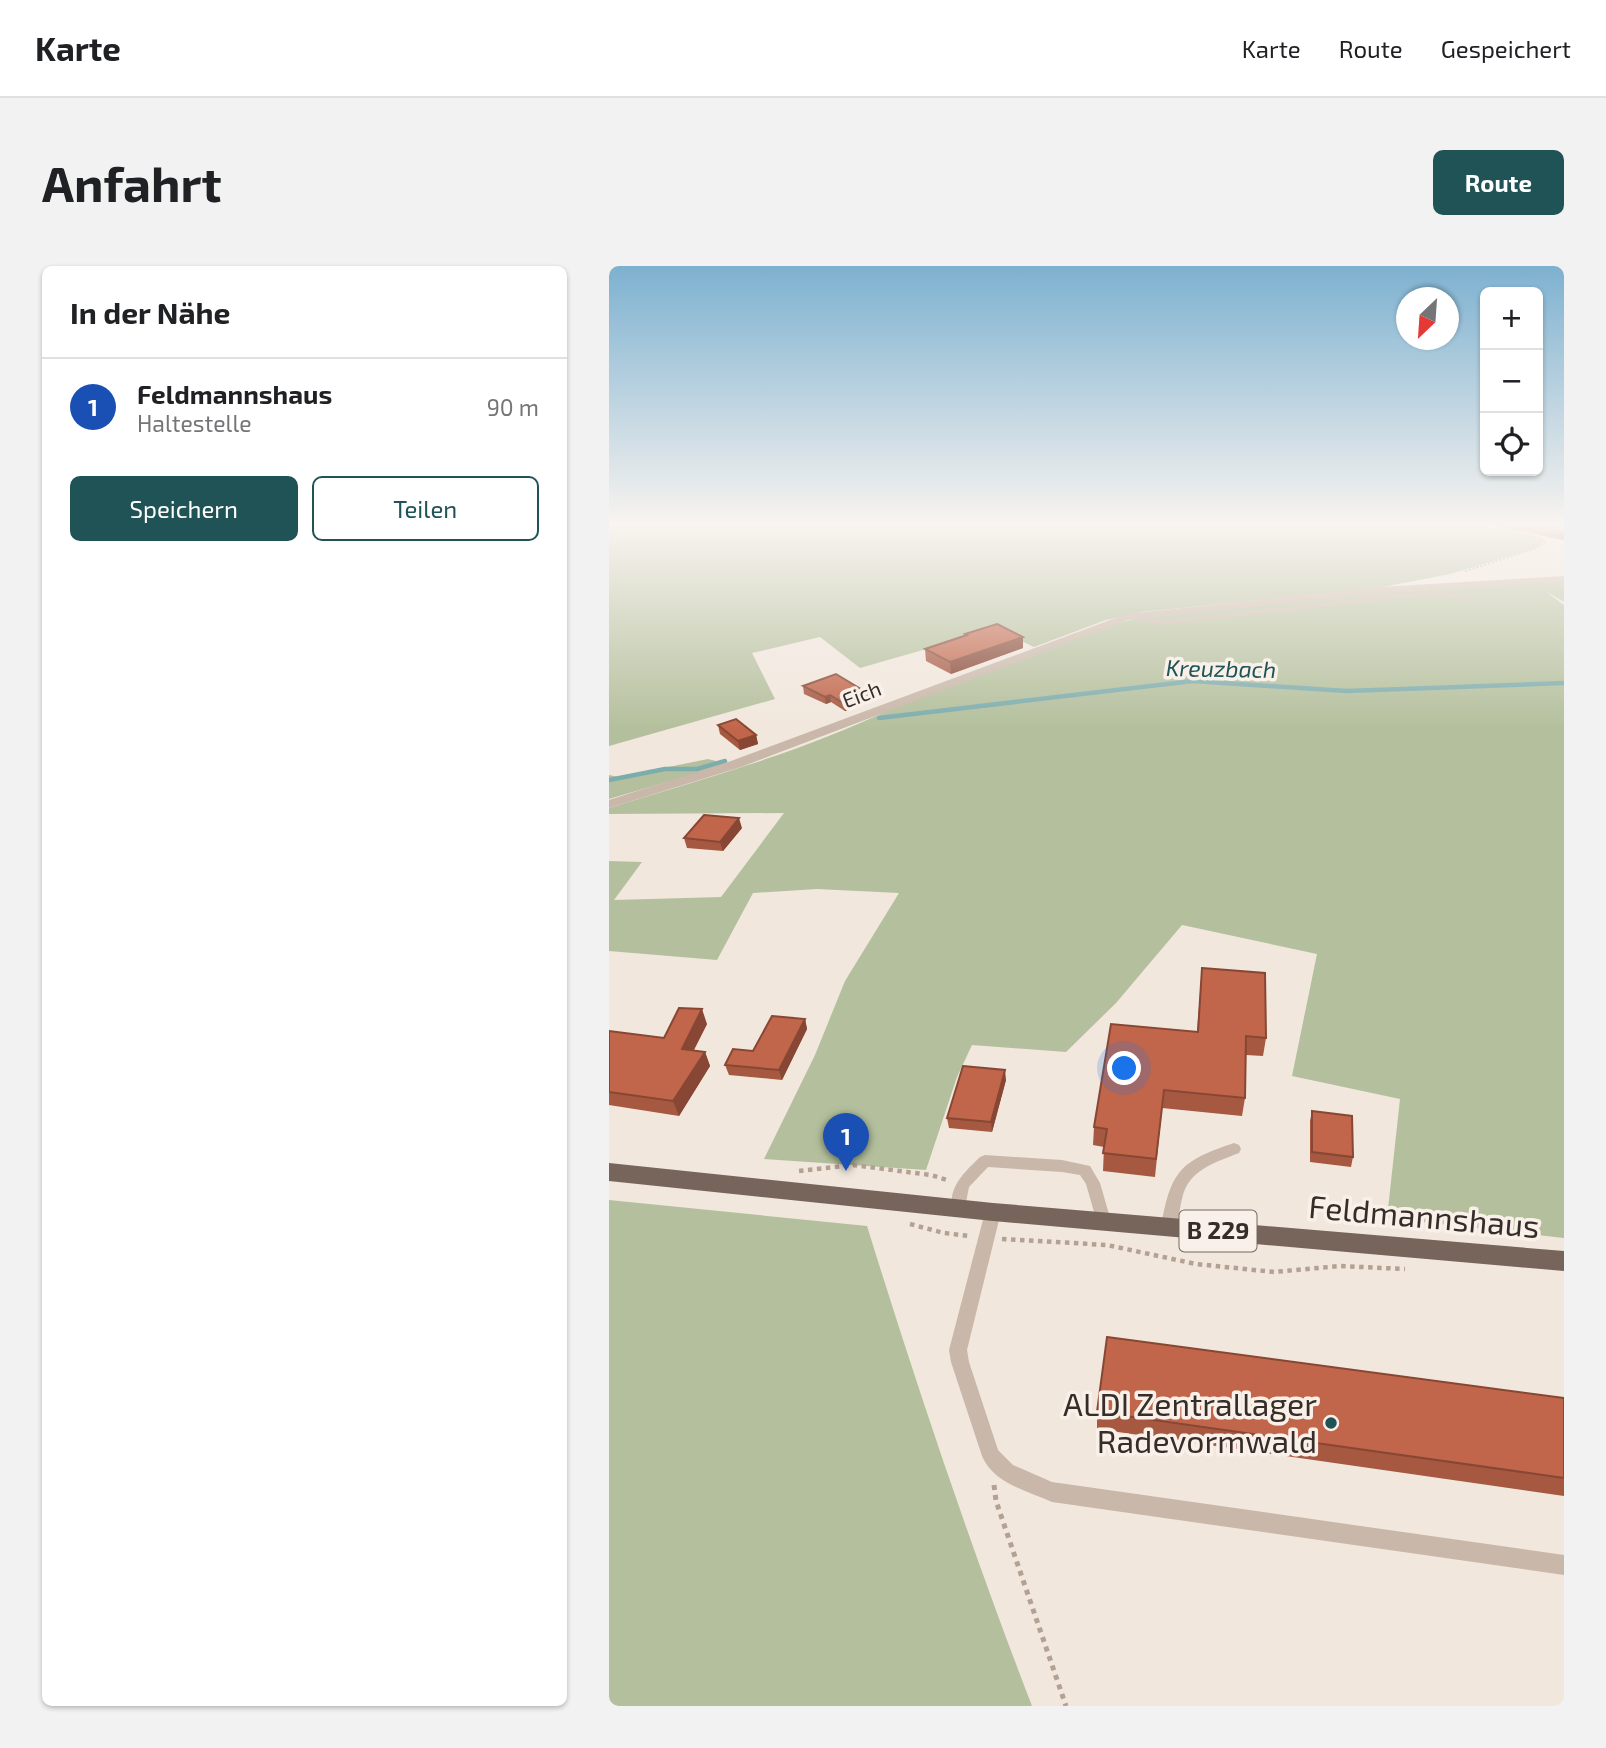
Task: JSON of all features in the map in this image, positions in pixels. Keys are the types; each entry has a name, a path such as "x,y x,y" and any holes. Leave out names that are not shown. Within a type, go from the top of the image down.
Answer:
{"main road":[{"name":"Feldmannshaus","path":"609,1172 993,1212 1564,1261"}],"street":[{"name":"Eich","path":"609,804 736,764 1126,617 1341,594"}],"lane":[{"path":"1126,617 1163,623 1398,596 1438,594"},
{"path":"1443,594 1470,598"},
{"path":"1169,1227 1174,1193 1184,1172 1205,1160 1234,1149"},
{"path":"958,1208 963,1185 985,1161 1062,1166 1086,1170 1093,1183 1103,1221"},
{"path":"993,1212 958,1350 991,1456 1006,1472 1052,1492 1564,1566"}],"path":[{"path":"908,1224 944,1233 1107,1245 1196,1264 1274,1272 1340,1266 1418,1270"},
{"path":"991,1456 996,1501 1066,1706"}],"green space":[{"path":"609,594 1317,594 1142,612 1106,620 1034,647 996,629 860,668 820,637 752,653 775,699 609,746"},
{"path":"1359,594 1549,594 1564,605 1564,1238 1387,1218 1400,1099 1292,1076 1317,954 1182,925 1116,1003 1066,1052 972,1045 957,1077 926,1170 764,1159 815,1055 845,981 899,893 817,889 753,893 717,960 609,951 609,861 642,862 614,900 721,897 784,813 609,814 609,808 787,752 1102,627 1147,616"},
{"path":"1551,594 1564,594 1564,602"},
{"path":"708,759 728,764 609,799 609,775 619,777"},
{"path":"609,1200 867,1226 945,1467 1032,1706 609,1706"}],"building":[{"path":"997,624 1023,637 950,662 925,649 967,635 965,634"},
{"path":"836,674 869,694 843,703 830,695 825,697 803,686"},
{"path":"736,719 756,735 738,741 718,725"},
{"path":"704,815 739,818 720,842 684,838"},
{"path":"1202,968 1265,973 1266,1038 1246,1036 1245,1098 1164,1090 1156,1159 1103,1153 1107,1129 1094,1127 1111,1024 1198,1032"},
{"path":"679,1008 702,1009 682,1049 705,1052 673,1101 609,1092 609,1031 664,1038"},
{"path":"772,1016 805,1019 779,1070 725,1065 733,1049 753,1051"},
{"path":"963,1066 1005,1070 991,1122 947,1118"},
{"path":"1312,1111 1352,1116 1353,1157 1312,1152"},
{"name":"ALDI Zentrallager Radevormwald","path":"1107,1337 1564,1398 1564,1478 1097,1412"}],"waterway":[{"name":"Kreuzbach","path":"879,718 1193,681 1347,691 1564,683"},
{"name":"Kreuzbach","path":"609,780 665,769 697,769 725,761"}],"place":[{"name":"Feldmannshaus","path":"846,1171"},
{"name":"ALDI Zentrallager Radevormwald","path":"1331,1423"}]}
